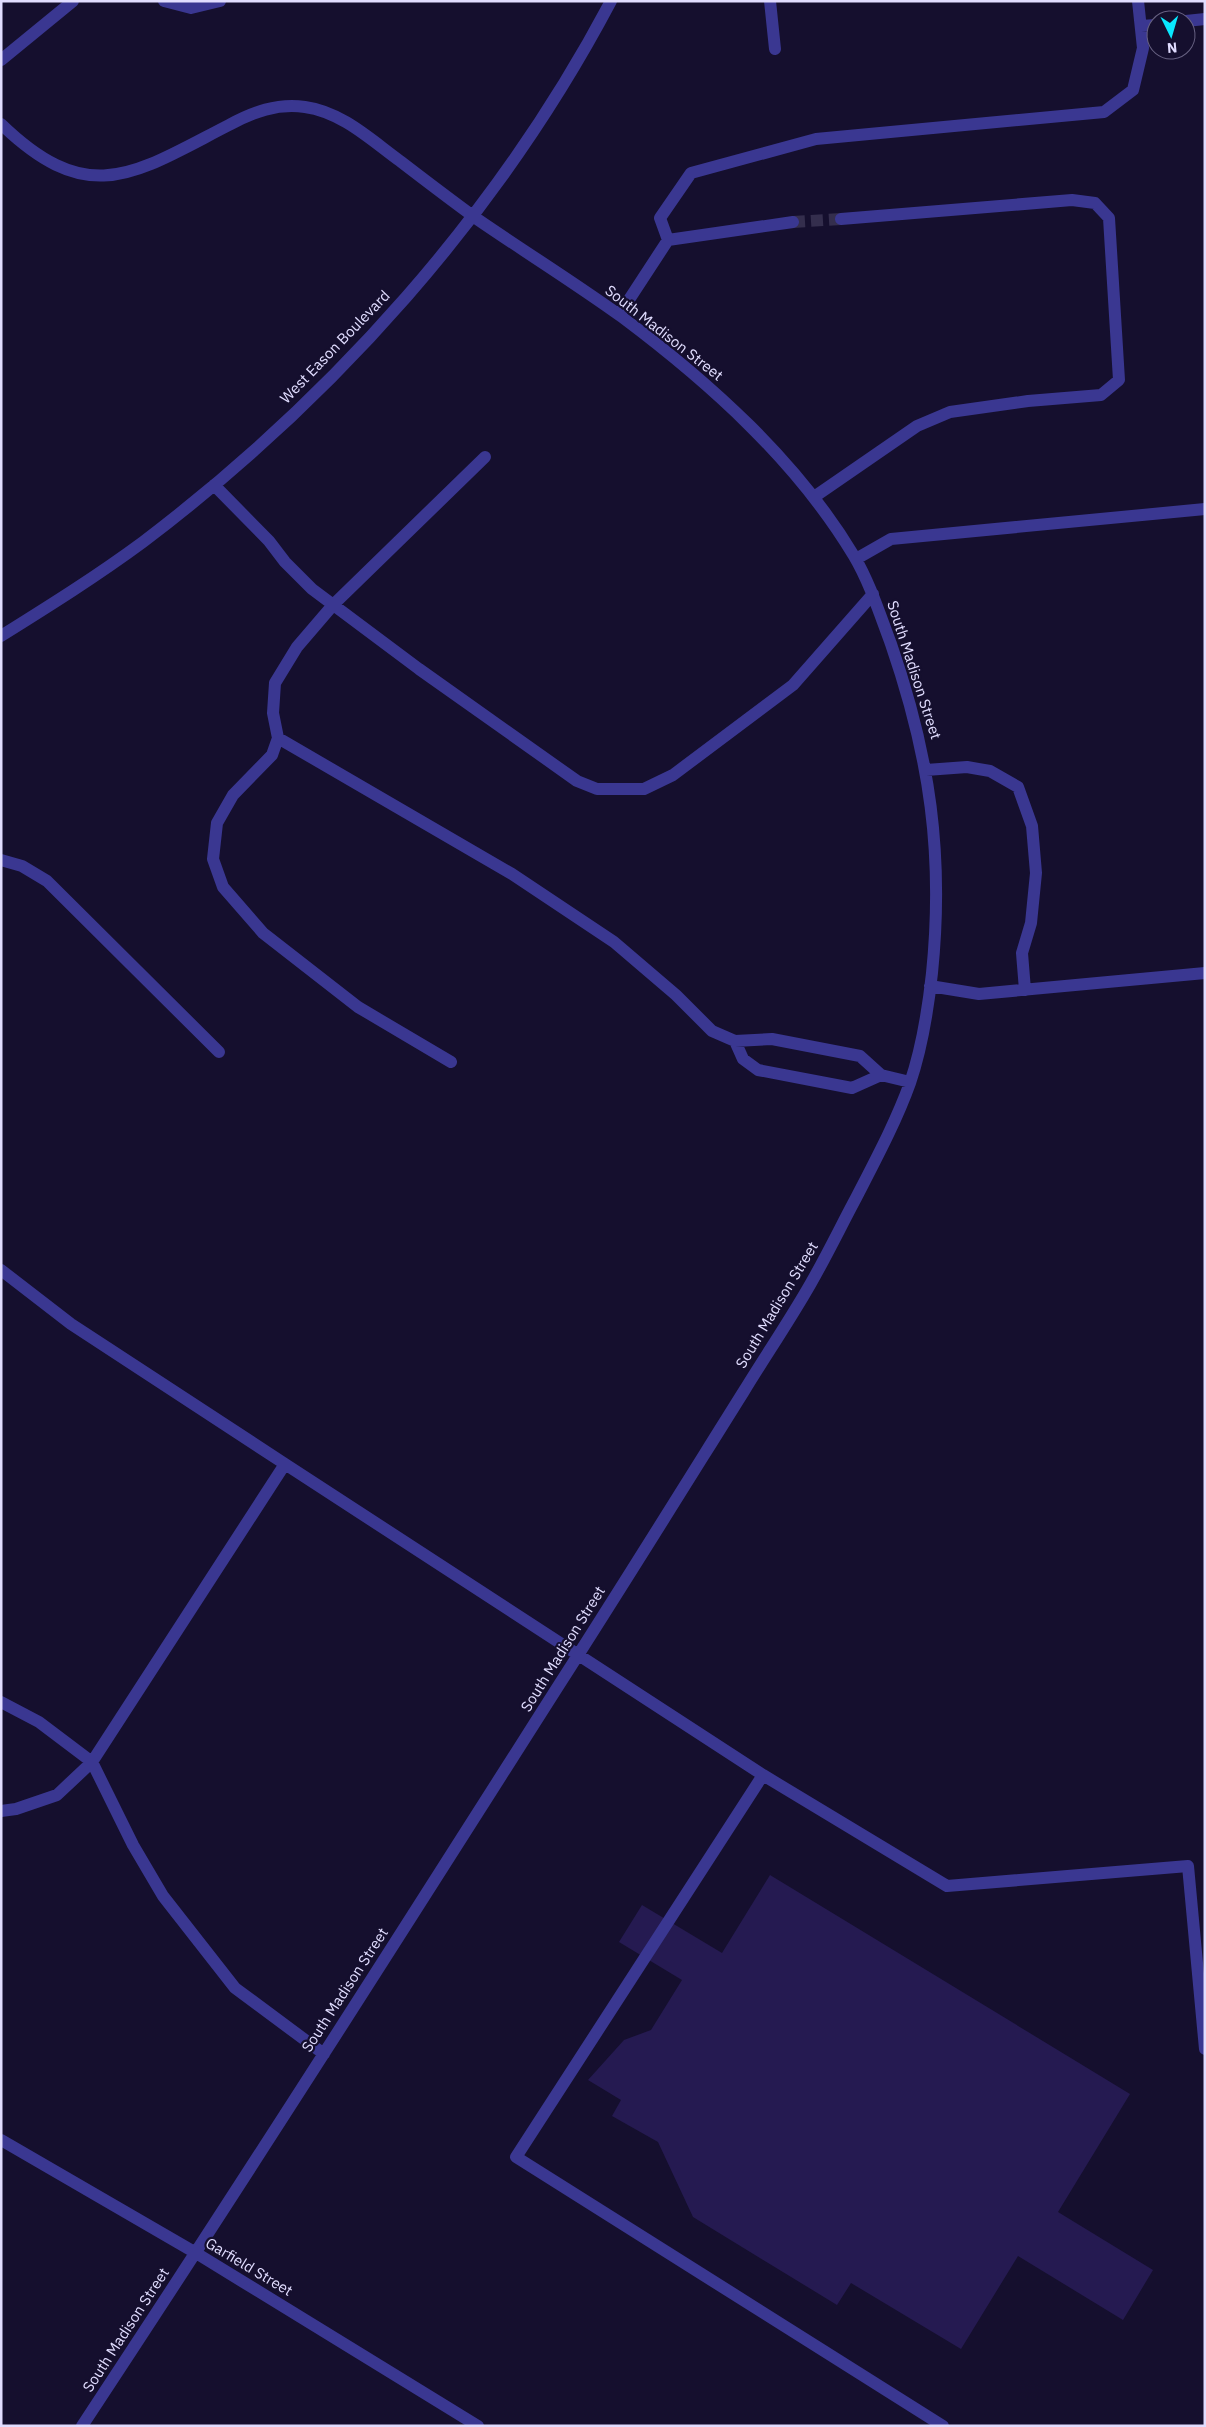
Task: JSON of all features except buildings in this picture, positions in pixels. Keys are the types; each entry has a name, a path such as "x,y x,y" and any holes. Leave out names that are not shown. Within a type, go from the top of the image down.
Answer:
{"street":[{"path":"1,60 73,1"},
{"path":"164,1 191,8 220,1"},
{"name":"West Eason Boulevard","path":"1,636 67,595 142,542 214,485 285,423 351,357 414,288 515,160 554,102 611,1"},
{"path":"770,1 775,49"},
{"path":"668,240 660,218 691,173 816,140 1104,112 1133,90 1144,48 1138,1"},
{"path":"1141,26 1146,25"},
{"name":"South Madison Street","path":"1,124 29,150 54,165 79,175 113,175 143,168 256,112 272,106 305,107 334,115 355,128 472,215 619,315 728,404 814,498 856,559 873,594 909,699 926,770 932,807 937,862 937,918 930,986 923,1028 910,1082 876,1159 811,1284 579,1655 196,2253 82,2426"},
{"path":"814,498 917,426 950,412 1028,401 1101,395 1119,380 1109,218 1095,203 1072,200 841,219"},
{"path":"619,315 668,240 793,222"},
{"path":"451,1062 358,1007 263,933 223,887 213,859 218,823 233,795 272,755 278,738 273,713 275,683 297,647 333,605 485,457"},
{"path":"214,485 312,589 419,669 577,781 597,789 644,790 673,775 793,685 873,594"},
{"path":"856,559 891,539 1205,509"},
{"path":"278,738 512,874 614,942 676,995 712,1031 735,1041 772,1039 860,1056 881,1075 910,1082"},
{"path":"926,770 966,767 990,771 1018,787 1032,826 1036,874 1031,922 1022,953 1025,990"},
{"path":"1,860 22,866 47,881 219,1052"},
{"path":"930,986 979,994 1205,973"},
{"path":"735,1041 743,1059 758,1070 852,1088 881,1075"},
{"path":"1,1270 71,1324 285,1464 763,1775 947,1886 1188,1866 1205,2049"},
{"path":"1,1811 16,1810 57,1795 92,1762 285,1464"},
{"path":"1,1702 39,1722 92,1762 133,1845 164,1896 235,1988 324,2054"},
{"path":"763,1775 516,2158 943,2426"},
{"name":"Garfield Street","path":"1,2140 196,2253 478,2426"}],"tunnel":[{"path":"793,222 841,219"}]}
